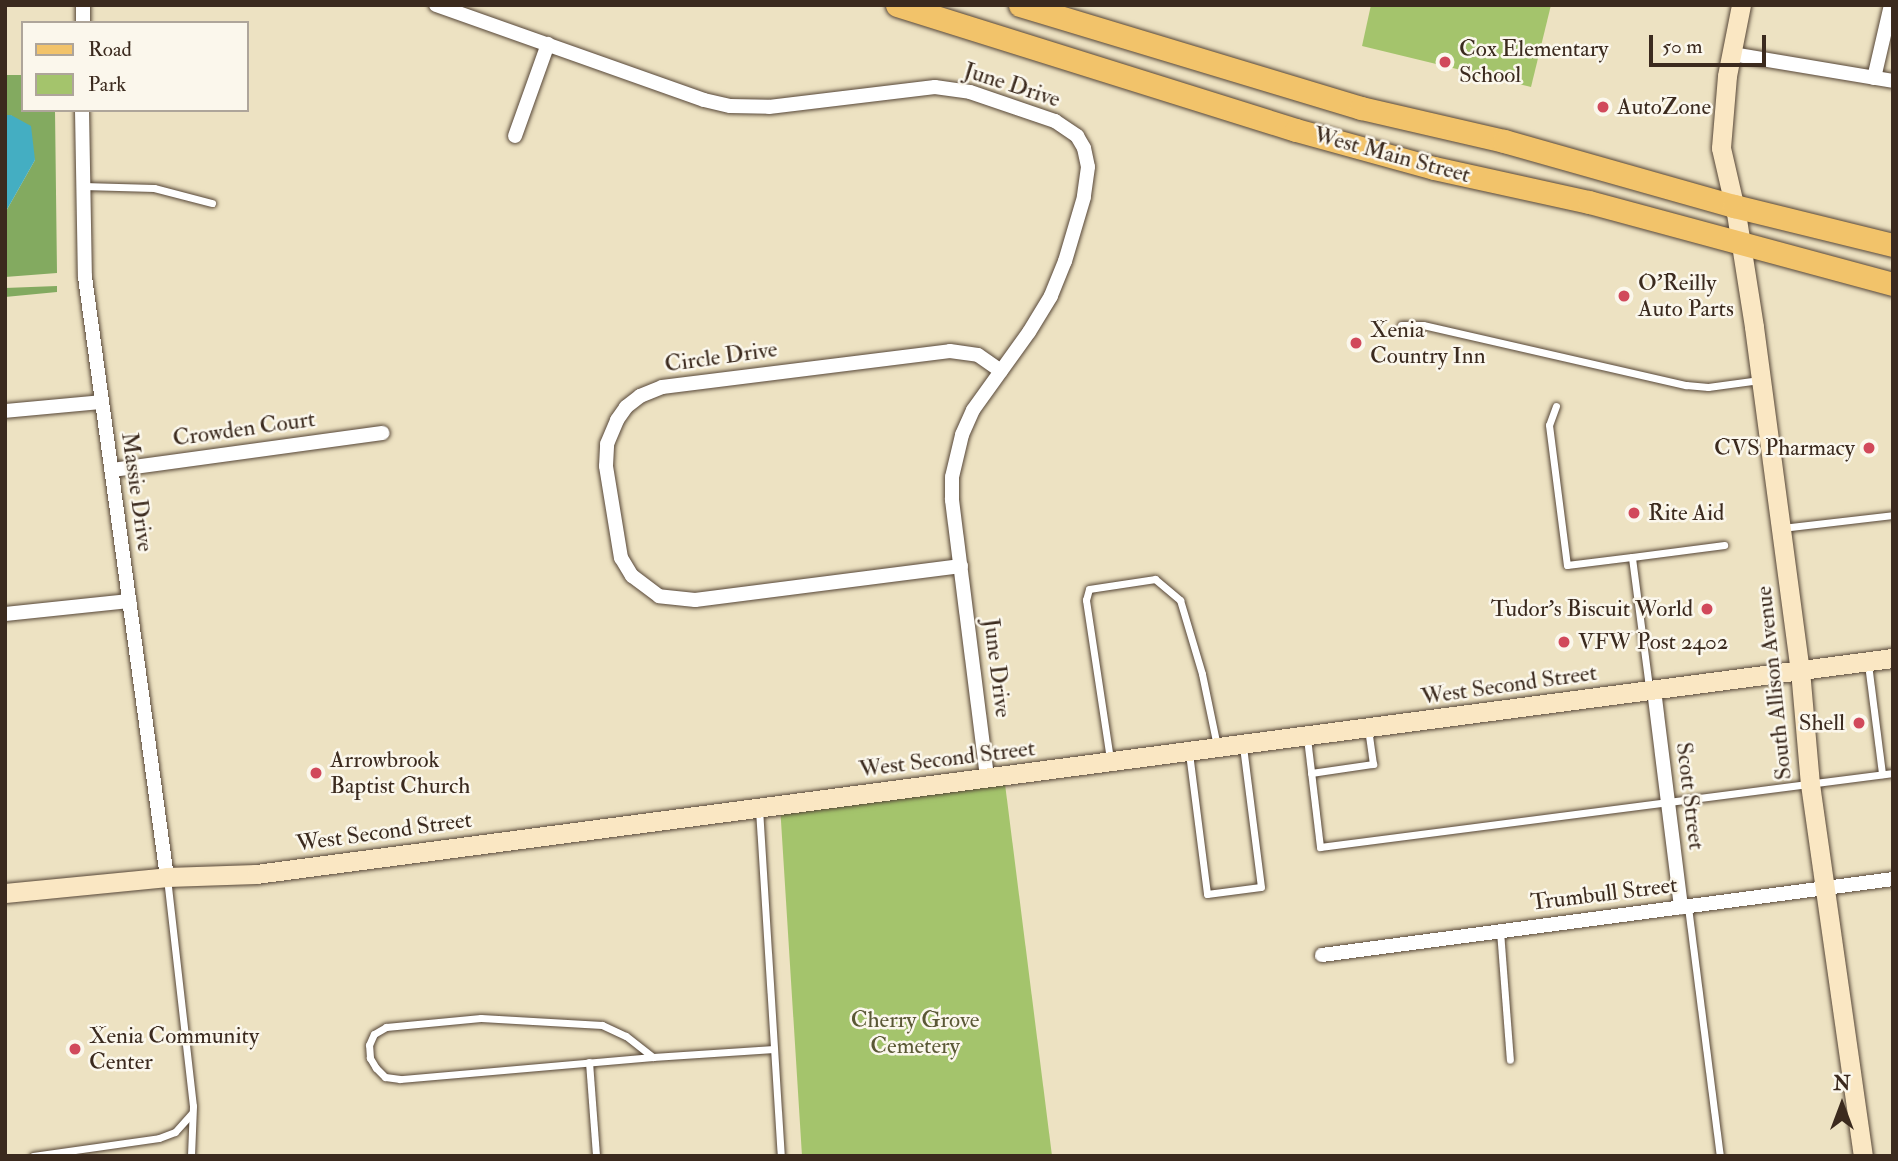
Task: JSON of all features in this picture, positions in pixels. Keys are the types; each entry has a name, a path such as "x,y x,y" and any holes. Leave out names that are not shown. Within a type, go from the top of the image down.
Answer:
{"main road":[{"name":"West Main Street","path":"897,5 1296,130 1434,167 1589,202 1893,284"},
{"name":"West Main Street","path":"1020,5 1361,108 1504,141 1734,206 1893,245"},
{"name":"South Allison Avenue","path":"1741,5 1721,130 1725,174 1734,206 1761,380 1800,670 1810,784 1863,1156"},
{"name":"West Second Street","path":"5,894 167,877 256,874 1307,738 1893,658"}],"street":[{"name":"June Drive","path":"436,5 704,100 730,106 769,107 934,87 970,92 1067,126 1084,148 1088,167 1077,226 1051,296 973,410 955,457 952,500 988,778"},
{"path":"1874,78 1891,5"},
{"path":"515,136 548,44"},
{"path":"1732,54 1893,81"},
{"name":"Massie Drive","path":"82,112 85,277 167,877"},
{"name":"Circle Drive","path":"961,566 695,600 659,596 632,576 621,558 606,466 607,444 617,419 626,407 640,396 662,387 950,351 978,355 1001,371"},
{"path":"5,411 102,402"},
{"name":"Crowden Court","path":"112,470 382,433"},
{"path":"5,614 129,601"},
{"name":"Scott Street","path":"1652,691 1684,907"},
{"name":"Trumbull Street","path":"1322,955 1893,879"}],"lane":[{"path":"83,186 154,188 212,203"},
{"path":"1401,325 1423,324 1686,385 1708,387 1761,380"},
{"path":"1556,406 1549,425 1567,565 1724,545"},
{"path":"1780,528 1893,515"},
{"path":"1632,557 1652,691"},
{"path":"1110,763 1086,600 1089,589 1155,579 1180,600 1202,674 1218,749"},
{"path":"1867,661 1882,774"},
{"path":"1311,773 1373,764 1368,729"},
{"path":"1307,738 1320,847 1893,773"},
{"path":"1189,753 1207,894 1261,887 1243,746"},
{"path":"759,808 780,1156"},
{"path":"167,877 192,1113 191,1156"},
{"path":"1684,907 1720,1156"},
{"path":"1500,931 1510,1060"},
{"path":"653,1057 626,1036 602,1025 558,1021 481,1018 386,1027 374,1034 369,1045 370,1058 376,1068 385,1076 400,1079 774,1049"},
{"path":"589,1062 596,1156"},
{"path":"33,1156 84,1152 159,1138 175,1132 192,1113"}],"green space":[{"path":"1371,5 1551,5 1531,87 1362,46"},
{"path":"5,75 21,75 21,112 55,112 57,273 5,277 5,213 35,160 11,115 5,115"},
{"path":"57,286 57,292 5,297 5,288"},
{"name":"Cherry Grove Cemetery","path":"1004,776 1052,1156 802,1156 780,805"}],"water":[{"path":"5,115 11,115 31,126 35,160 5,213"}],"place":[{"name":"Cox Elementary School","path":"1445,62"},
{"name":"AutoZone","path":"1603,107"},
{"name":"O'Reilly Auto Parts","path":"1624,296"},
{"name":"Xenia Country Inn","path":"1356,343"},
{"name":"CVS Pharmacy","path":"1869,448"},
{"name":"Rite Aid","path":"1634,513"},
{"name":"Tudor's Biscuit World","path":"1707,609"},
{"name":"VFW Post 2402","path":"1564,642"},
{"name":"Shell","path":"1859,723"},
{"name":"Arrowbrook Baptist Church","path":"316,773"},
{"name":"Xenia Community Center","path":"75,1049"}]}
